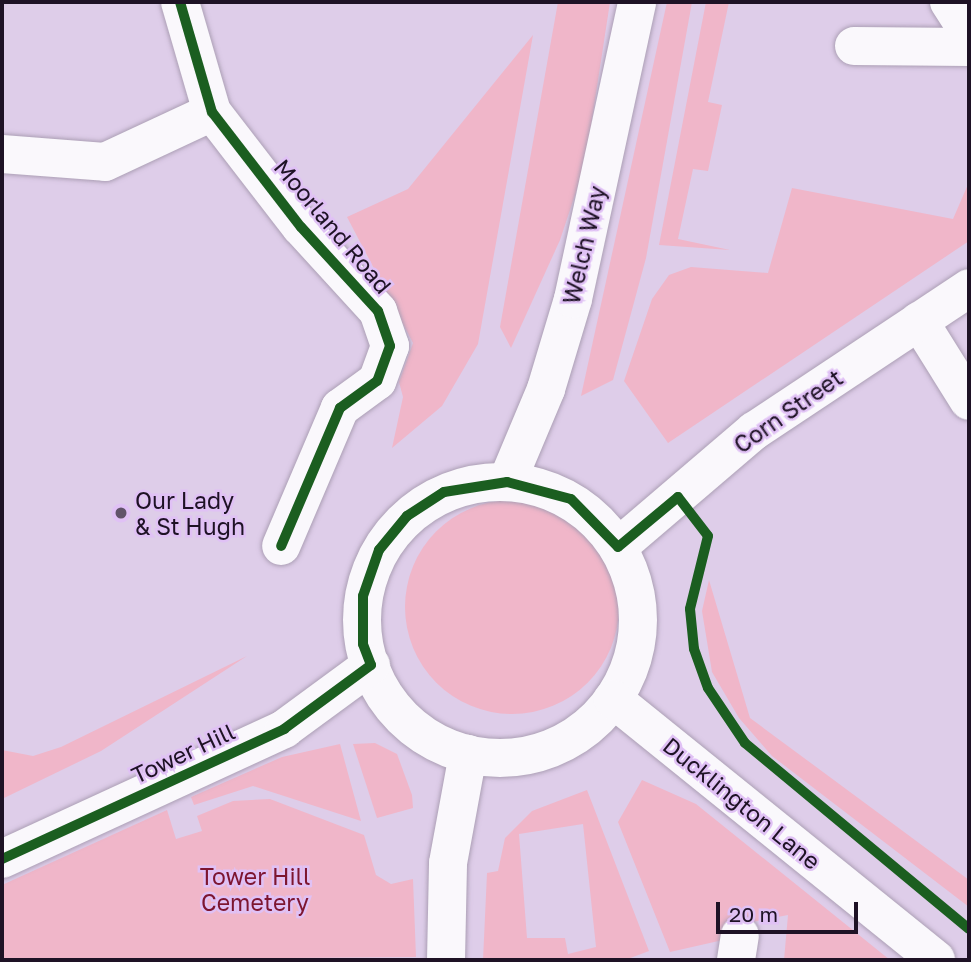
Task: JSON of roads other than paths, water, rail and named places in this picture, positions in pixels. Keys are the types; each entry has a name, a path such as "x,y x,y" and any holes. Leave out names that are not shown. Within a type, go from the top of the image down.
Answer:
{"street":[{"name":"Moorland Road","path":"180,2 212,112 301,227 378,311 390,346 377,381 340,408 281,546"},
{"name":"Welch Way","path":"507,482 546,388 573,299 637,2"},
{"path":"949,2 969,33"},
{"path":"854,46 969,47"},
{"path":"2,154 105,162 212,112"},
{"name":"Corn Street","path":"618,547 754,431 969,288"},
{"path":"919,321 969,401"},
{"path":"507,482 571,499 618,547 640,607 636,650 613,699 589,728 547,751 499,759 468,754 410,726 379,689 363,644 363,596 379,550 407,516 444,492 507,482"},
{"name":"Tower Hill","path":"2,859 284,729 371,665"},
{"name":"Ducklington Lane","path":"613,699 936,960"},
{"path":"446,960 447,874 468,754"}],"place":[{"name":"Our Lady & St Hugh","path":"121,513"}],"park label":[{"name":"Tower Hill Cemetery","path":"255,889"}]}
